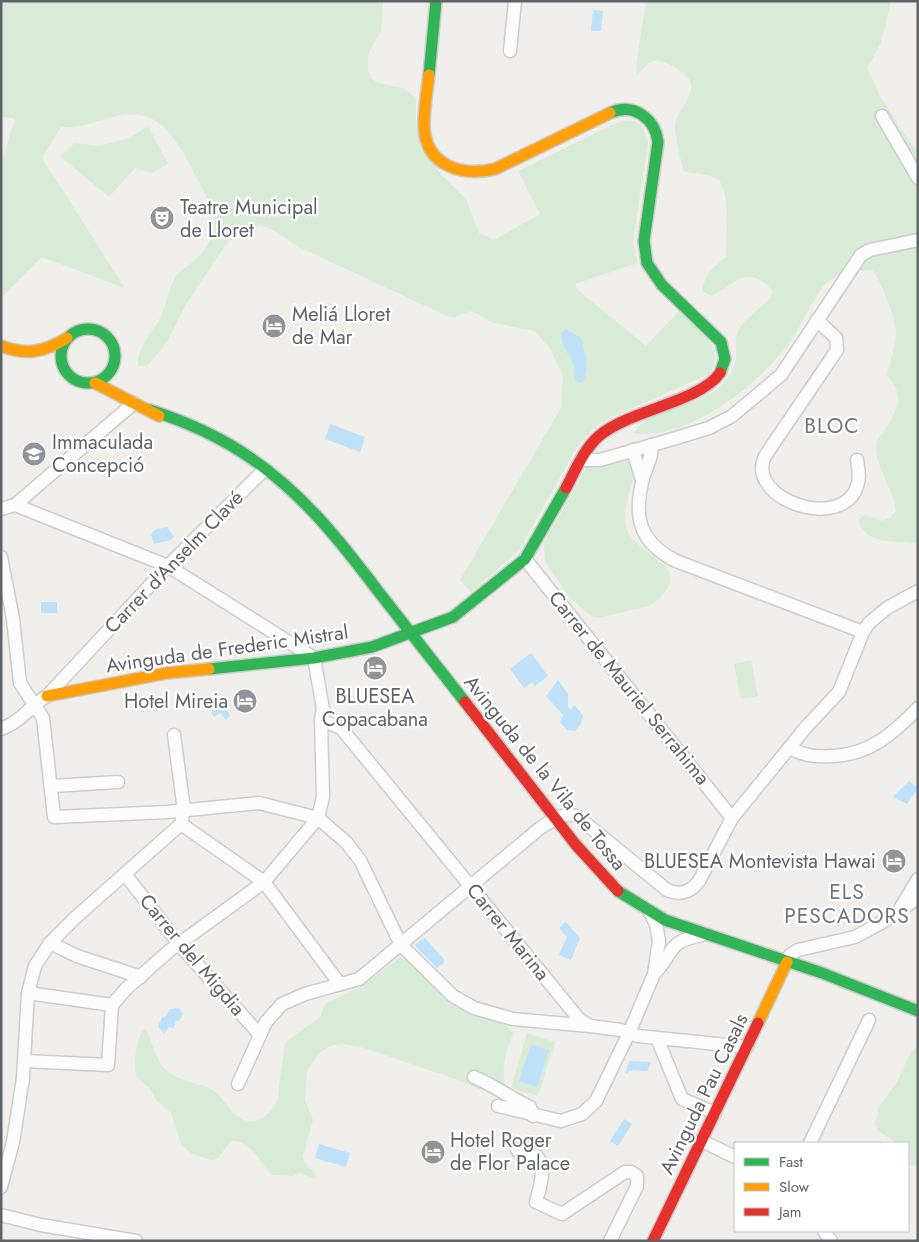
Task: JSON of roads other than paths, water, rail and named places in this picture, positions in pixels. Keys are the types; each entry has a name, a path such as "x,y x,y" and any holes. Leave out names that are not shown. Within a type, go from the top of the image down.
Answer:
{"main road":[{"path":"436,1 424,127 427,142 436,158 449,168 466,174 480,174 494,170 614,111 626,108 640,112 652,121 656,128 658,142 644,241 647,263 662,285 721,342 725,359 723,368 714,381 707,386 637,415 603,432"},
{"path":"1,346 21,353 31,354 45,351 76,332 87,329 104,334 114,348 112,368 108,375 95,383 80,383 45,362 19,360 1,354"},
{"path":"67,338 61,353 63,367 67,374"},
{"name":"Avinguda de la Vila de Tossa","path":"112,368 118,386 134,403"},
{"name":"Avinguda de la Vila de Tossa","path":"95,383 226,451 261,473 307,516 390,617 410,635"},
{"name":"Avinguda de la Vila de Tossa","path":"150,410 173,416 208,432 254,459 280,478 323,521 410,635 556,819 603,876 632,902 650,913 702,935 869,990 918,1011"},
{"name":"Avinguda de Frederic Mistral","path":"47,696 167,673 314,658 372,647 448,620 466,609 525,559 532,550 584,455 603,432"},
{"name":"Avinguda Pau Casals","path":"653,1241 716,1114 787,962"}],"street":[{"path":"510,51 515,1"},
{"path":"882,116 918,178"},
{"path":"584,455 594,461 709,428 738,412 781,375 861,255 870,250 918,240"},
{"path":"817,320 836,338 837,350 765,456 762,463 763,475 766,484 781,496 812,509 829,508 844,502 855,491 858,483 857,460"},
{"path":"1,509 14,505 134,403"},
{"path":"603,432 606,447 614,454"},
{"path":"651,445 652,451 642,480 638,507 640,524 648,539 661,552 676,561 863,632"},
{"path":"633,450 642,480"},
{"name":"Carrer d'Anselm Clavé","path":"1,729 17,722 35,703 47,696 168,566 261,473"},
{"path":"14,505 168,566 314,658 324,709 321,720 323,797 318,818 264,882 179,944 126,989 112,1005 108,1066 24,1061"},
{"path":"1,557 7,620 20,683 35,703 43,718 54,817 168,812 183,806 204,809 259,803 318,818 346,842 360,860 401,945 453,996 474,1008 513,1019 613,1028 657,1038 747,1047"},
{"name":"Carrer de Mauriel Serrahima","path":"525,559 732,818"},
{"path":"238,1084 266,1022 282,1004 305,994 359,979 539,829 556,819 568,814 578,817 660,884 673,892 679,893 696,886 732,818 839,692 863,632 877,615 918,591"},
{"path":"790,748 806,756 816,757 863,751 890,736 918,708"},
{"name":"Carrer Marina","path":"321,720 341,728 578,1019 590,1026"},
{"path":"1,1187 13,1142 24,1061 28,992 35,966 50,943 76,917 180,824 183,806 174,735"},
{"path":"52,786 118,782"},
{"path":"180,824 264,882 339,983"},
{"name":"Carrer del Migdia","path":"125,874 179,944 260,1035"},
{"path":"897,912 918,879"},
{"path":"787,962 790,955 798,950 855,937 918,898"},
{"path":"650,913 656,924 659,941 654,974"},
{"path":"498,1106 533,1116 561,1121 582,1114 590,1108 602,1091 654,974 670,950 678,942 702,935"},
{"path":"50,943 77,956 141,977"},
{"path":"28,992 112,1005"},
{"path":"564,1025 574,1019 574,1013"},
{"path":"810,1142 869,1020"},
{"path":"657,1038 682,1099 716,1114"},
{"path":"474,1077 530,1107 533,1116"},
{"path":"702,1141 734,1157"},
{"path":"517,1150 528,1151 537,1156 542,1164 543,1174 536,1202 562,1214 625,1172 631,1172 637,1176 637,1186 610,1241"},
{"path":"1,1215 41,1225 136,1241"}],"water":[{"path":"593,10 603,11 601,31 591,31"},
{"path":"566,329 581,338 587,367 582,383 574,380 573,363 563,346 561,333"},
{"path":"330,424 365,437 360,452 325,439"},
{"path":"167,527 174,537 171,540 154,544 151,535 154,530"},
{"path":"41,602 57,602 57,613 41,613"},
{"path":"531,653 548,676 535,686 532,682 524,688 510,669"},
{"path":"558,680 568,694 568,708 572,709 574,705 583,715 581,724 575,731 567,730 560,722 563,715 546,696"},
{"path":"221,698 226,700 225,707 230,716 226,720 220,713 214,717 211,713 215,701"},
{"path":"909,781 918,788 907,804 893,797"},
{"path":"566,922 580,938 571,960 559,955 567,937 559,928"},
{"path":"425,938 444,959 444,963 437,968 415,944"},
{"path":"179,1008 183,1014 179,1021 176,1021 174,1028 169,1027 164,1034 158,1026 162,1017 166,1016 170,1009"},
{"path":"531,1044 549,1050 537,1087 519,1081"},
{"path":"629,1061 651,1062 647,1071 632,1070 625,1074"},
{"path":"624,1119 632,1124 618,1146 610,1141"},
{"path":"319,1144 350,1153 346,1167 315,1158"}],"place":[{"name":"Teatre Municipal de Lloret","path":"162,218"},
{"name":"Meliá Lloret de Mar","path":"274,326"},
{"name":"Immaculada Concepció","path":"34,454"},
{"name":"BLUESEA Copacabana","path":"375,668"},
{"name":"Hotel Mireia","path":"245,701"},
{"name":"BLUESEA Montevista Hawai","path":"894,861"},
{"name":"Hotel Roger de Flor Palace","path":"433,1152"}],"district":[{"name":"BLOC","path":"832,426"},
{"name":"ELS PESCADORS","path":"847,904"}]}
